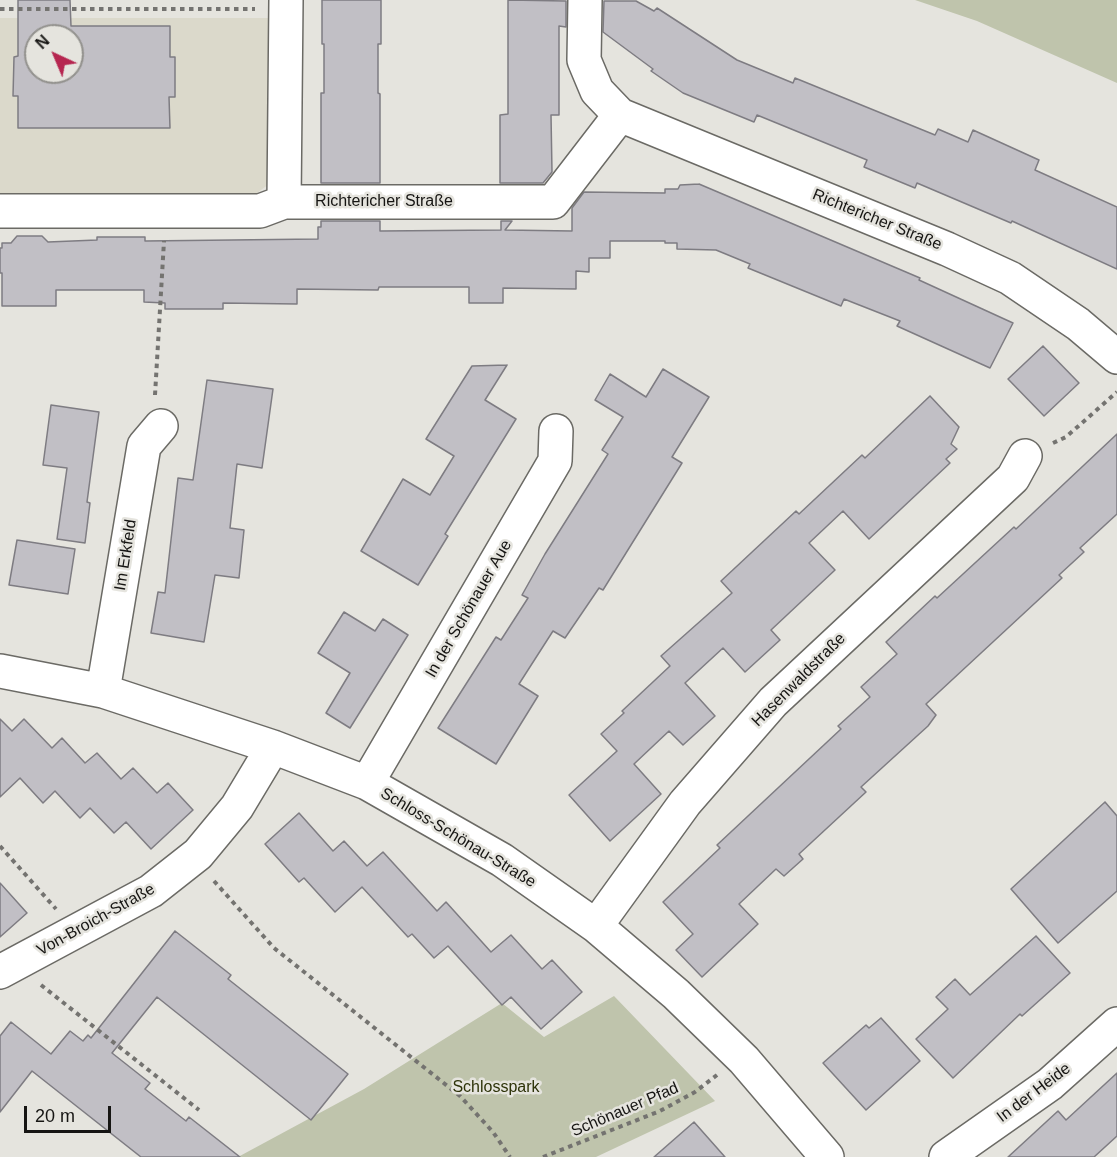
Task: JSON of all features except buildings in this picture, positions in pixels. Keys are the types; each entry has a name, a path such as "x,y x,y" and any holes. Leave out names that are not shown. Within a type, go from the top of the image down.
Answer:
{"street":[{"name":"Richtericher Straße","path":"585,0 584,60 597,91 620,115 947,249 1010,278 1078,324 1117,357"},
{"path":"284,202 286,4"},
{"name":"Richtericher Straße","path":"0,211 260,211 284,202 553,202 620,115"},
{"name":"Im Erkfeld","path":"103,691 144,446 161,426"},
{"name":"In der Schönauer Aue","path":"367,783 555,461 556,431"},
{"name":"Hasenwaldstraße","path":"596,926 686,803 773,702 1013,478 1025,456"},
{"name":"Schloss-Schönau-Straße","path":"0,671 103,691 273,747 367,783 502,861 596,926 676,994 741,1057 827,1157"},
{"name":"Von-Broich-Straße","path":"7,968 151,891 194,858 237,807 273,747"},
{"name":"In der Heide","path":"946,1157 1050,1084 1117,1024"}],"path":[{"path":"0,9 286,4"},
{"path":"161,426 154,392 167,211"},
{"path":"1025,456 1066,437 1117,392"},
{"path":"0,846 77,932"},
{"path":"194,858 274,948 460,1096 493,1132 510,1157"},
{"path":"7,968 199,1110"},
{"name":"Schönauer Pfad","path":"543,1157 660,1110 695,1092 741,1057"}],"shaded area":[{"path":"0,18 271,18 269,184 253,196 0,196"}],"green space":[{"path":"915,0 1117,0 1117,83 977,21"},
{"name":"Schlosspark","path":"614,996 715,1101 596,1157 238,1157 364,1089 502,1003 544,1037"}]}
